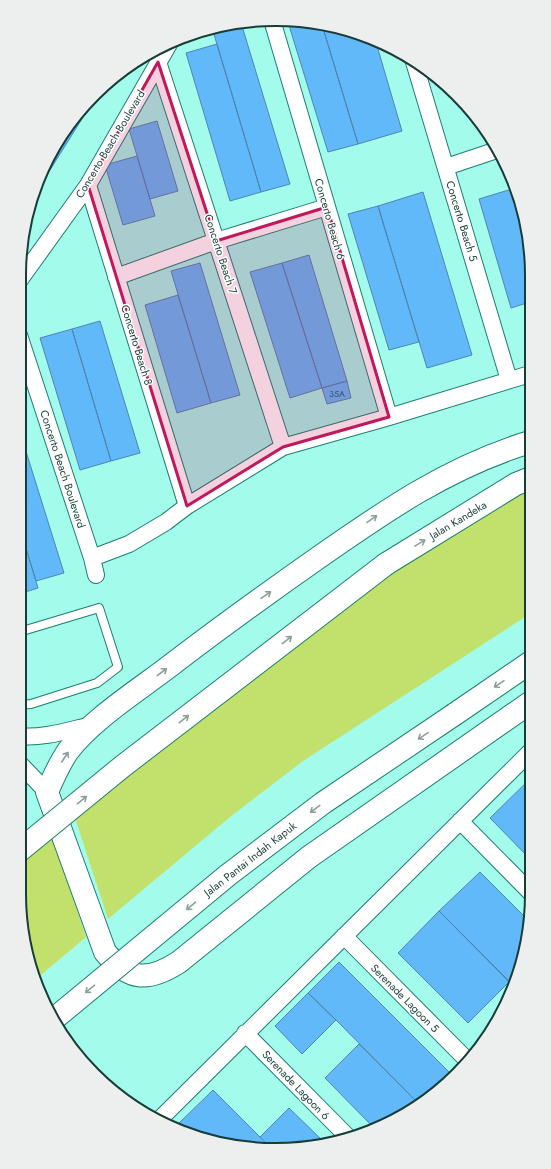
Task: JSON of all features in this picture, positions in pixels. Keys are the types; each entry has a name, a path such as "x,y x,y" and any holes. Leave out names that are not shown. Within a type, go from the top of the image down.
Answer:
{"main road":[{"path":"525,444 450,474 414,492 382,513 233,618 92,725 69,750 57,768 47,792 105,952 124,972 138,976 153,976 179,962 309,857 525,706"},
{"name":"Jalan Kandeka","path":"26,845 123,766 386,564 516,484 525,480"},
{"name":"Jalan Pantai Indah Kapuk","path":"58,1016 228,875 323,803 525,666"}],"street":[{"name":"Concerto Beach 6","path":"274,26 389,418"},
{"name":"Concerto Beach Boulevard","path":"26,271 88,185 164,53"},
{"name":"Concerto Beach 7","path":"158,62 283,447"},
{"name":"Concerto Beach 5","path":"416,70 510,380"},
{"path":"446,167 492,152"},
{"name":"Concerto Beach 8","path":"88,185 187,506"},
{"path":"116,276 216,241 327,207"},
{"name":"Concerto Beach Boulevard","path":"26,356 92,558 96,575"},
{"path":"92,558 129,544 166,522 187,506 283,447 389,418 525,376"},
{"path":"26,737 92,725"},
{"path":"163,1116 525,757"},
{"path":"26,771 47,792"},
{"path":"460,821 525,887"},
{"name":"Serenade Lagoon 5","path":"344,936 464,1057"},
{"name":"Serenade Lagoon 6","path":"245,1033 343,1133"}],"lane":[{"path":"26,630 99,608 118,667 97,683 26,704"}],"highlighted area":[{"path":"158,62 216,241 327,207 389,417 283,447 187,506 88,185"}],"green space":[{"path":"525,492 525,617 303,761 230,817 108,919 74,815 307,633 461,523"},
{"path":"52,835 86,937 40,976 28,926 26,857"}],"building":[{"path":"289,27 324,31 358,144 328,152"},
{"path":"243,28 290,184 261,192 214,34"},
{"path":"324,31 356,39 378,48 402,131 358,144"},
{"path":"217,44 261,192 230,201 186,53"},
{"path":"82,119 49,172 59,151"},
{"path":"157,121 178,191 150,199 129,129"},
{"path":"137,156 155,216 123,225 105,165"},
{"path":"510,190 523,243 525,304 511,308 479,199"},
{"path":"423,192 472,355 427,368 378,206"},
{"path":"378,206 419,342 389,350 348,214"},
{"path":"309,255 347,381 322,388 282,263"},
{"path":"200,263 240,395 211,403 171,271"},
{"path":"282,263 322,388 290,398 250,272"},
{"path":"178,295 211,403 177,413 145,305"},
{"path":"100,321 140,453 111,461 72,329"},
{"path":"72,329 111,461 80,470 40,338"},
{"path":"347,381 351,398 327,404 322,388"},
{"path":"26,451 64,573 36,581 26,548"},
{"path":"26,548 38,588 26,592"},
{"path":"525,784 525,854 490,818"},
{"path":"480,872 524,916 520,942 509,981 439,911"},
{"path":"439,911 509,982 468,1023 398,953"},
{"path":"339,962 449,1072 415,1100 308,993"},
{"path":"308,993 336,1020 302,1054 275,1026"},
{"path":"359,1044 415,1100 400,1110 370,1124 325,1078"},
{"path":"213,1090 265,1142 227,1138 195,1130 179,1123"},
{"path":"289,1108 321,1139 276,1143 265,1142 260,1137"}]}
